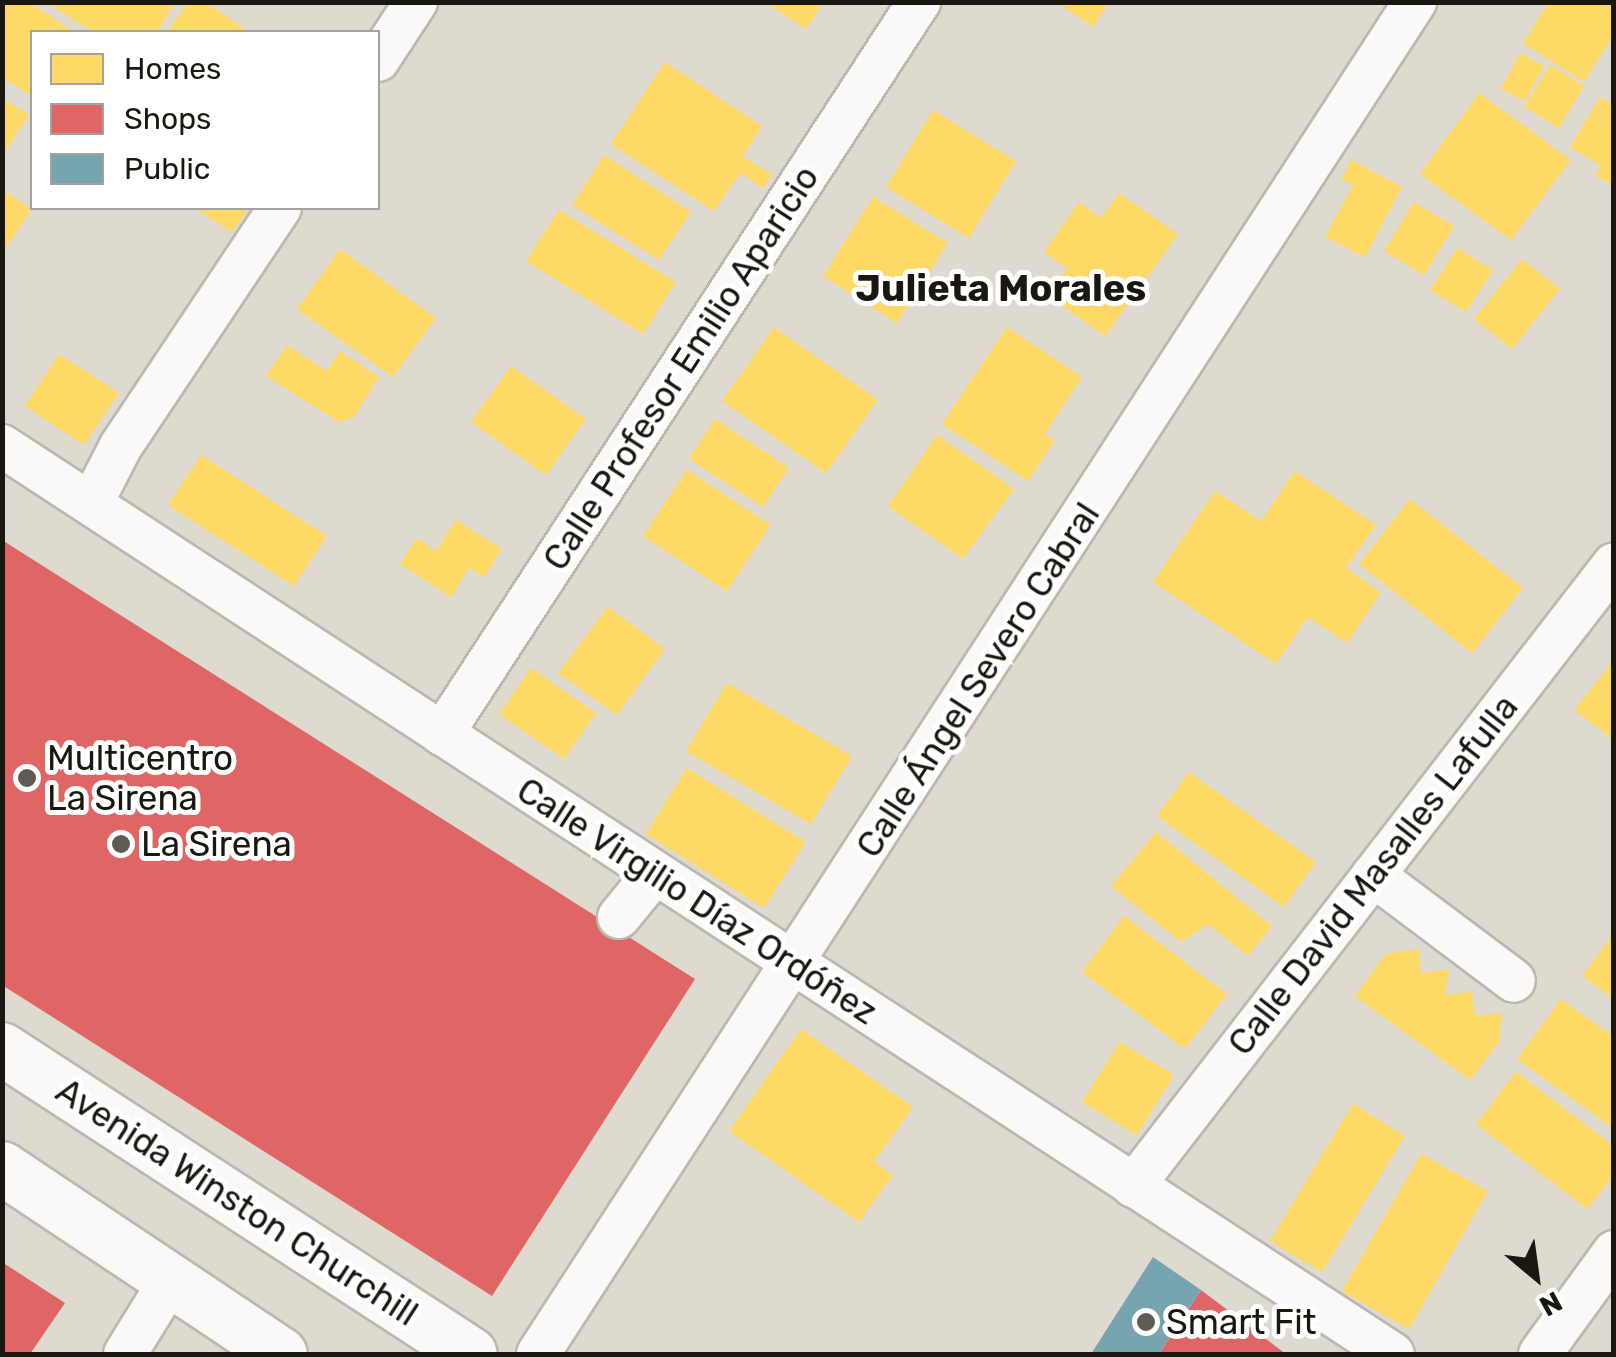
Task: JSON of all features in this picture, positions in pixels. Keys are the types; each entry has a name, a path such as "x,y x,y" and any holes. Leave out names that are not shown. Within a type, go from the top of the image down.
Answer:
{"main road":[{"name":"Avenida Winston Churchill","path":"2,1049 471,1354"},
{"path":"2,1168 168,1284 281,1354"}],"street":[{"path":"380,57 416,2"},
{"name":"Calle Profesor Emilio Aparicio","path":"442,734 919,2"},
{"name":"Calle Ángel Severo Cabral","path":"538,1354 794,965 1415,2"},
{"path":"91,504 121,446 279,210"},
{"name":"Calle Virgilio Díaz Ordóñez","path":"2,446 1394,1354"},
{"name":"Calle David Masalles Lafulla","path":"1133,1186 1614,564"},
{"path":"619,916 655,873"},
{"path":"1373,876 1514,981"},
{"path":"1540,1354 1614,1252"},
{"path":"125,1354 168,1284"}],"building: Homes":[{"path":"2,2 29,2 71,30 30,30 30,95 2,77"},
{"path":"46,2 176,2 158,30 90,30"},
{"path":"188,2 206,2 246,30 168,30"},
{"path":"765,2 824,2 806,29"},
{"path":"1056,2 1109,2 1093,27"},
{"path":"1549,2 1614,2 1614,34 1584,82 1523,43"},
{"path":"1520,53 1544,66 1525,101 1501,89"},
{"path":"665,62 762,126 743,156 772,175 763,188 740,173 714,211 611,144"},
{"path":"1550,65 1584,86 1559,128 1524,107"},
{"path":"1479,93 1571,160 1511,240 1420,174"},
{"path":"1600,97 1614,105 1614,186 1595,175 1601,166 1570,147"},
{"path":"2,98 29,115 2,156"},
{"path":"933,110 1016,161 969,238 886,187"},
{"path":"604,155 691,212 659,260 572,205"},
{"path":"1351,160 1402,187 1365,257 1325,237 1353,185 1342,179"},
{"path":"2,190 31,210 2,254"},
{"path":"1119,193 1178,234 1105,336 1048,296 1067,268 1044,252 1079,202 1101,218"},
{"path":"873,197 948,243 897,323 823,276"},
{"path":"1414,202 1454,226 1424,275 1384,251"},
{"path":"198,210 248,210 232,232"},
{"path":"559,210 676,282 643,334 526,261"},
{"path":"1457,248 1493,270 1466,312 1430,290"},
{"path":"340,249 436,318 393,377 297,309"},
{"path":"1522,259 1560,289 1512,349 1474,319"},
{"path":"774,327 878,400 826,473 722,401"},
{"path":"1007,327 1082,377 1045,434 1055,440 1028,481 942,424"},
{"path":"287,345 327,371 340,351 379,377 354,417 339,422 266,376"},
{"path":"59,354 119,393 84,445 25,406"},
{"path":"511,366 586,419 546,475 471,422"},
{"path":"715,419 789,468 763,507 689,459"},
{"path":"937,435 1014,489 963,559 888,506"},
{"path":"201,455 327,536 294,586 168,505"},
{"path":"687,470 771,525 727,591 643,536"},
{"path":"1295,471 1376,525 1346,568 1381,592 1347,643 1308,617 1276,664 1153,582 1215,491 1261,521"},
{"path":"1410,499 1523,588 1472,653 1359,564"},
{"path":"456,520 502,549 484,577 469,568 451,597 400,564 417,538 436,551"},
{"path":"608,607 665,649 617,715 558,673"},
{"path":"1614,660 1614,740 1574,710"},
{"path":"531,668 596,713 564,759 499,714"},
{"path":"727,683 852,756 811,824 686,751"},
{"path":"687,768 806,842 764,908 646,834"},
{"path":"1189,772 1316,862 1284,907 1157,816"},
{"path":"1156,832 1272,926 1248,956 1208,924 1181,942 1111,886"},
{"path":"1124,916 1227,994 1185,1049 1082,972"},
{"path":"1614,933 1614,999 1582,976"},
{"path":"1419,949 1421,973 1449,969 1445,995 1472,992 1475,1016 1502,1013 1499,1042 1470,1080 1355,996 1385,954"},
{"path":"1561,999 1614,1037 1614,1129 1517,1059"},
{"path":"801,1029 913,1107 874,1162 893,1175 859,1222 729,1131"},
{"path":"1120,1042 1174,1075 1137,1135 1082,1102"},
{"path":"1516,1072 1614,1146 1614,1175 1587,1209 1476,1124"},
{"path":"1353,1104 1405,1136 1322,1272 1270,1241"},
{"path":"1421,1154 1488,1191 1409,1329 1342,1291"}],"building: Shops":[{"path":"2,540 695,979 492,1296 2,985"},
{"path":"2,1262 65,1303 30,1354 2,1354"},
{"path":"1201,1290 1286,1354 1159,1354"}],"building: Public":[{"name":"Smart Fit","path":"1153,1257 1201,1290 1159,1354 1091,1354"}],"place":[{"name":"Multicentro La Sirena","path":"27,778"},
{"name":"La Sirena","path":"121,844"},
{"name":"Smart Fit","path":"1146,1322"}],"district":[{"name":"Julieta Morales","path":"1001,289"}]}
